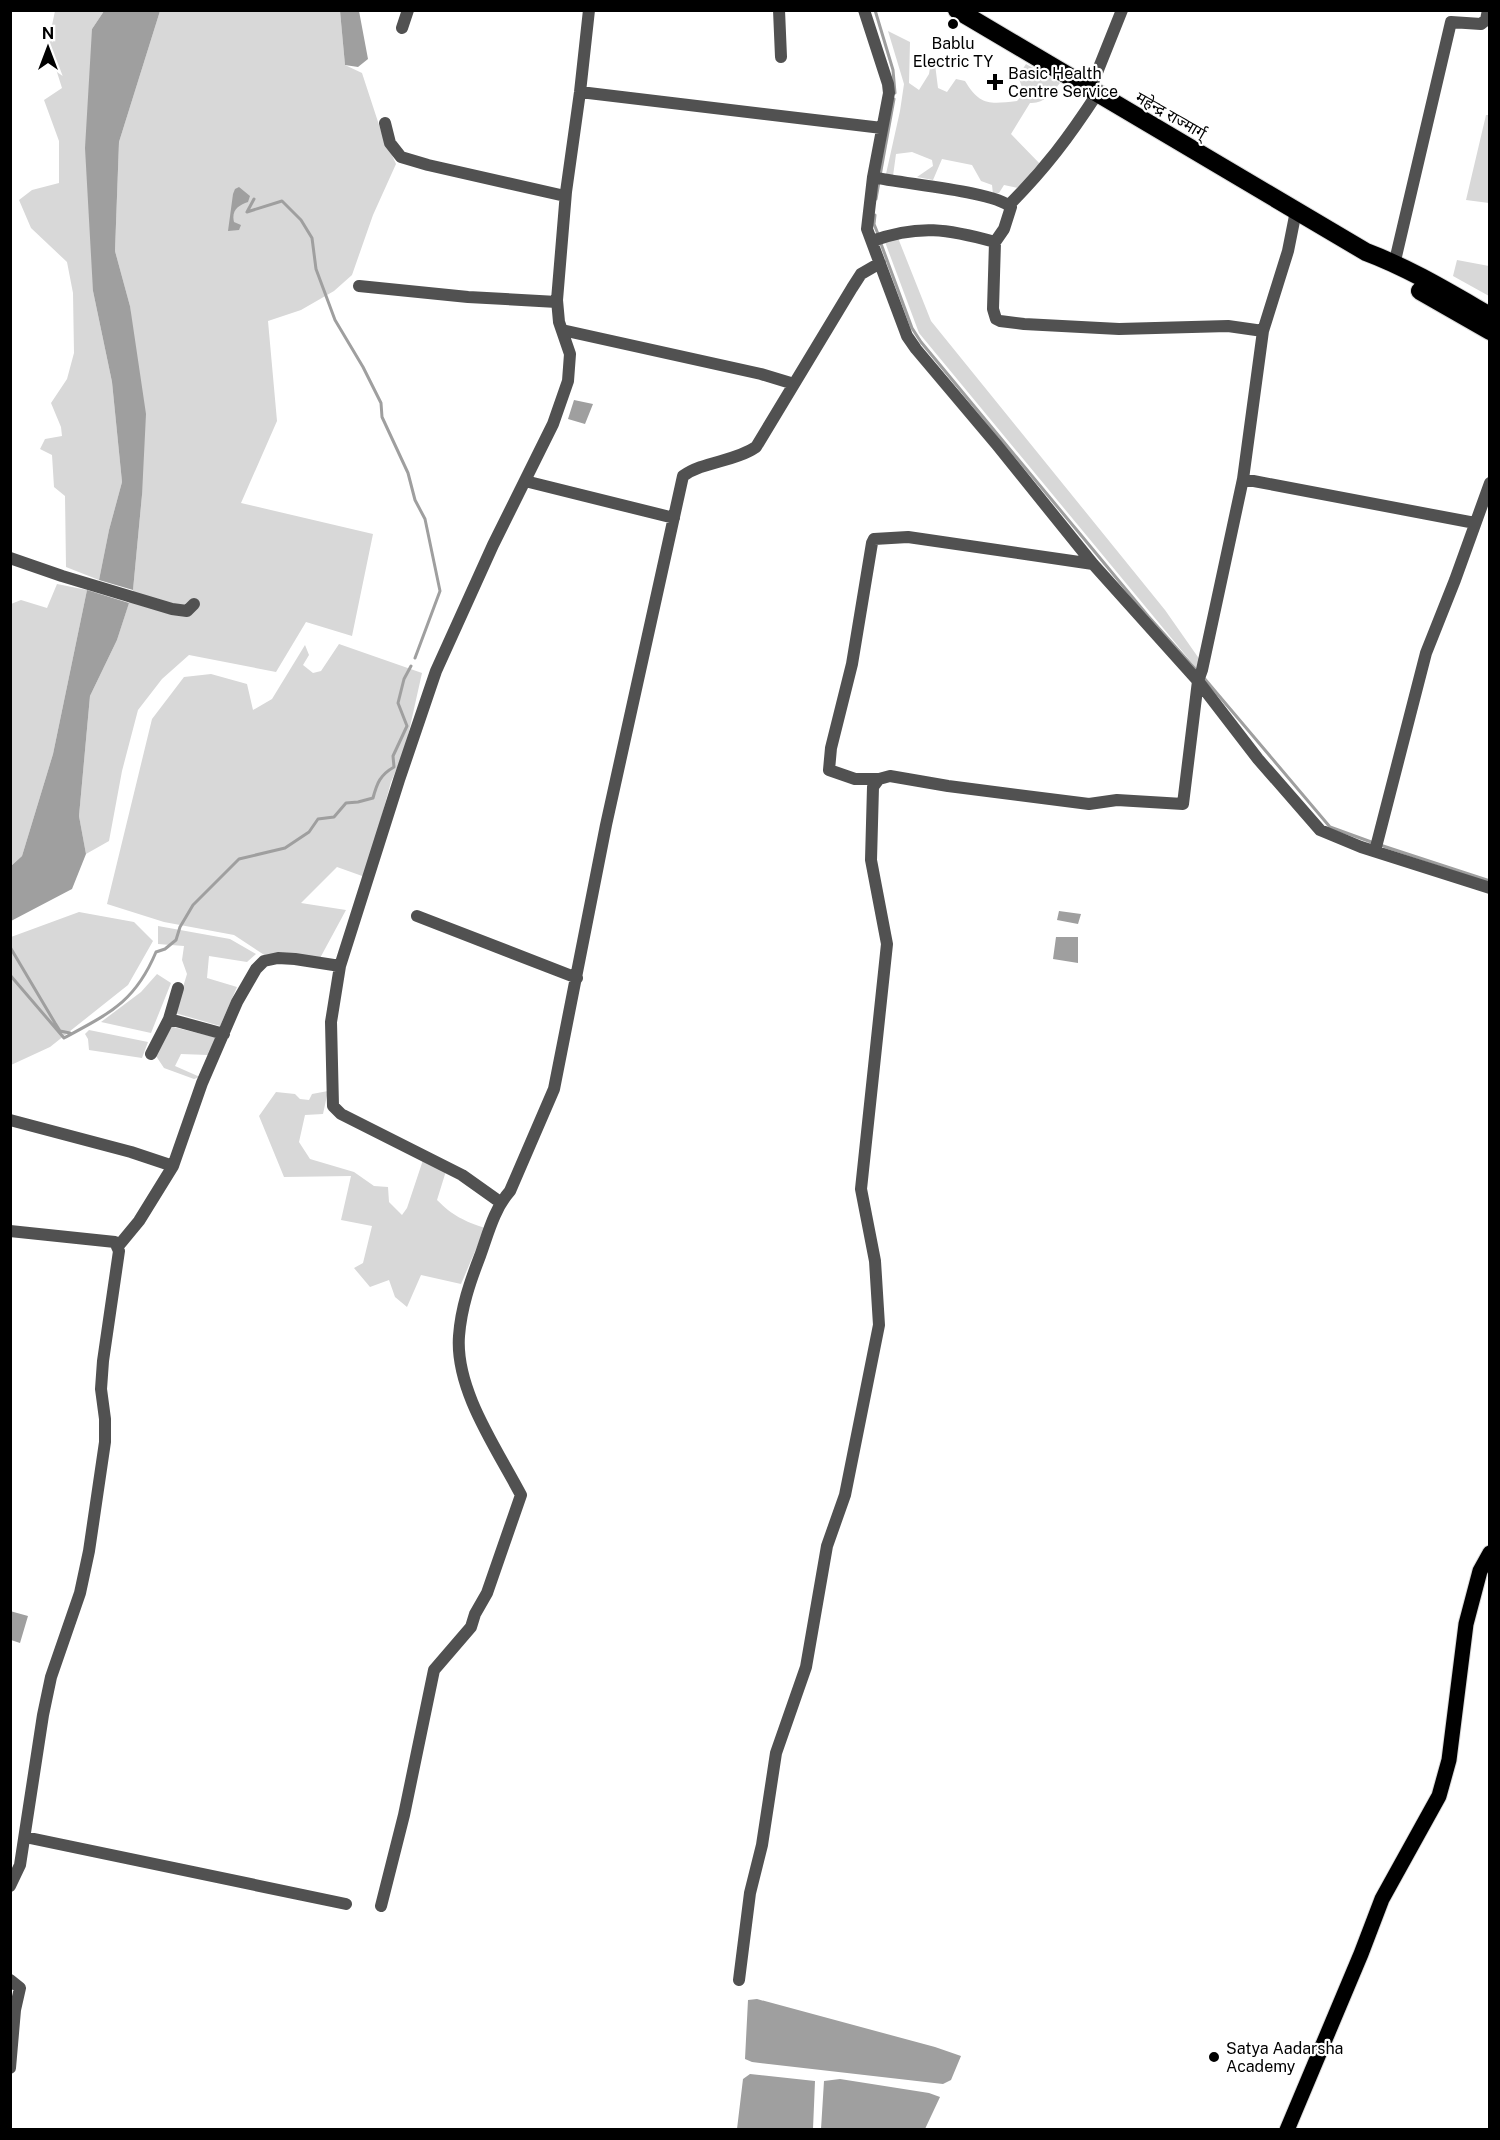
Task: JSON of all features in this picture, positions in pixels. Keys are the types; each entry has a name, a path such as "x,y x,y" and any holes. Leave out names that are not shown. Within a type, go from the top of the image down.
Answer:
{"highway":[{"name":"महेन्द्र राज्मार्ग्","path":"957,10 1366,252 1490,316"},
{"name":"महेन्द्र राज्मार्ग्","path":"1366,252 1387,272 1490,332"}],"main road":[{"path":"1287,2130 1357,1965 1382,1899 1439,1796 1449,1761 1466,1624 1480,1571 1490,1552"}],"street":[{"path":"402,28 408,10"},
{"path":"500,1202 462,1175 426,1155 340,1114 333,1106 331,1022 340,966 436,671 553,424 568,381 570,354 559,322 557,302 566,196 589,10"},
{"path":"779,10 781,57"},
{"path":"864,10 889,93 882,128 879,179 867,220 867,228 877,239 880,263 906,336 1093,564 1200,676 1258,759 1320,830 1375,851 1490,888"},
{"path":"1009,205 1065,143 1094,92 1122,10"},
{"path":"1394,265 1450,22 1481,24 1486,21 1488,10"},
{"path":"580,92 882,128"},
{"path":"385,123 390,143 401,157 566,196"},
{"path":"879,179 971,194 1009,205"},
{"path":"1009,205 1011,207 1010,216 995,242 993,309 996,319 1000,321 1119,329 1228,326 1263,331"},
{"path":"1093,564 908,537 874,539 852,664 831,748 829,770 855,778 879,779 890,776 948,786 1089,804 1117,800 1183,804 1200,676 1244,479 1263,331 1288,251 1296,211"},
{"path":"877,239 901,232 942,229 995,242"},
{"path":"381,1906 404,1815 434,1670 471,1627 475,1614 487,1593 522,1495 466,1386 459,1336 467,1289 500,1202 510,1191 554,1089 609,813 683,476 692,470 747,453 756,447 861,274 880,263"},
{"path":"359,286 457,296 557,302"},
{"path":"562,330 761,374 794,384"},
{"path":"1244,479 1474,523"},
{"path":"525,481 674,518"},
{"path":"1375,851 1426,653 1490,483"},
{"path":"10,558 172,609 187,611 194,603"},
{"path":"739,1980 750,1893 762,1845 776,1753 806,1667 827,1546 845,1495 879,1325 875,1261 861,1189 887,944 871,860 873,787 879,779"},
{"path":"417,916 577,978"},
{"path":"10,1231 120,1244 140,1221 173,1166 202,1083 237,1002 256,969 264,961 278,958 296,958 340,966"},
{"path":"151,1054 169,1019 178,988"},
{"path":"169,1019 224,1034"},
{"path":"10,1120 131,1152 173,1166"},
{"path":"10,1886 20,1866 51,1677 80,1593 89,1551 105,1442 101,1389 118,1251 115,1242"},
{"path":"25,1837 346,1904"},
{"path":"10,1980 20,1988 15,2010 10,2068"}],"shaded area":[{"path":"55,11 104,11 92,29 93,291 112,382 122,482 99,580 66,567 65,496 54,487 52,455 40,449 45,439 62,436 61,427 51,403 67,379 74,353 73,293 67,262 31,228 19,200 32,190 59,183 59,141 44,100 62,88 48,44"},
{"path":"104,11 160,11 119,142 115,251 130,306 146,414 142,495 133,590 99,580 122,482 112,382 93,291 85,148 92,29"},
{"path":"160,11 340,11 345,65 362,73 381,131 396,164 373,215 352,275 334,291 301,310 268,321 277,421 241,503 373,534 352,636 306,622 276,672 189,655 162,679 138,710 122,771 109,841 86,854 79,816 90,696 117,640 133,590 142,495 130,306 115,251 119,142"},
{"path":"340,11 359,11 368,59 358,67 345,65"},
{"path":"888,31 910,42 909,83 919,90 929,74 931,61 935,64 938,88 947,92 956,79 965,81 976,95 987,102 1017,101 1024,93 1018,76 1026,64 1060,83 1044,100 1030,103 1011,134 1042,166 1018,188 1004,185 999,193 993,194 992,185 981,181 972,165 942,159 933,180 917,177 933,166 932,160 912,152 896,154 893,176 886,174 904,84"},
{"path":"1486,115 1490,115 1489,203 1466,200"},
{"path":"239,187 250,196 248,202 239,206 234,214 234,222 241,225 239,230 228,231 233,194"},
{"path":"898,238 931,321 1165,610 1200,660 1197,669 919,333 885,242"},
{"path":"1457,260 1489,266 1489,296 1453,276"},
{"path":"574,400 593,404 585,424 568,419"},
{"path":"57,584 87,590 53,754 22,856 11,866 11,604 21,600 47,608"},
{"path":"87,590 129,603 117,640 90,696 79,816 86,854 72,889 11,921 11,866 22,856 53,754"},
{"path":"339,644 422,673 405,749 391,782 365,877 337,867 301,903 346,910 319,960 269,958 234,935 164,922 107,904 152,719 184,677 211,674 247,684 253,710 272,699 305,645 309,655 303,665 313,673 321,671"},
{"path":"1059,911 1081,914 1078,924 1057,920"},
{"path":"79,912 134,922 153,941 128,985 50,1047 11,1065 11,937"},
{"path":"158,926 230,939 256,954 247,962 209,956 207,978 237,987 220,1026 175,1013 187,974 182,960 184,946 158,944"},
{"path":"1056,937 1078,937 1078,963 1053,959"},
{"path":"157,974 171,983 151,1033 101,1022 141,992"},
{"path":"169,1026 218,1038 208,1055 181,1054 175,1066 200,1077 194,1079 164,1068 156,1056"},
{"path":"89,1030 148,1042 142,1058 89,1050 85,1034"},
{"path":"328,1091 323,1114 305,1115 299,1142 310,1159 354,1172 374,1186 388,1187 389,1202 402,1215 407,1208 423,1160 446,1171 437,1200 459,1217 485,1228 461,1284 421,1275 407,1307 395,1297 389,1280 370,1287 354,1268 363,1263 372,1226 341,1220 351,1176 284,1177 259,1116 276,1092 295,1094 300,1099 309,1100 312,1094"},
{"path":"10,1611 28,1616 20,1643 11,1640"},
{"path":"757,1999 961,2056 951,2080 943,2084 752,2062 745,2059 748,2000"},
{"path":"750,2074 815,2081 813,2129 737,2129 743,2079"},
{"path":"840,2079 929,2093 940,2097 925,2129 821,2129 824,2081"}],"waterway":[{"path":"875,10 893,70 895,93"},
{"path":"880,176 894,99"},
{"path":"876,199 879,182"},
{"path":"254,199 247,212 282,201 301,220 312,238 316,269 335,320 381,403 382,417 408,473 415,500 425,519 440,591 415,658"},
{"path":"875,215 874,224 878,234"},
{"path":"880,241 912,328 921,342 1148,616 1197,671"},
{"path":"10,975 64,1038 108,1013 130,995 148,969 156,952 165,949 176,940 180,927 193,905 239,859 285,848 309,832 318,819 334,817 346,803 373,798 380,780 394,767 393,756 407,726 398,703 404,679 411,666"},
{"path":"1204,678 1330,827 1374,843"},
{"path":"1380,845 1490,881"},
{"path":"10,947 60,1031 70,1033"}],"place":[{"name":"Bablu Electric TY","path":"953,24"},
{"name":"Basic Health Centre Service","path":"995,82"},
{"name":"Satya Aadarsha Academy","path":"1214,2057"}]}
